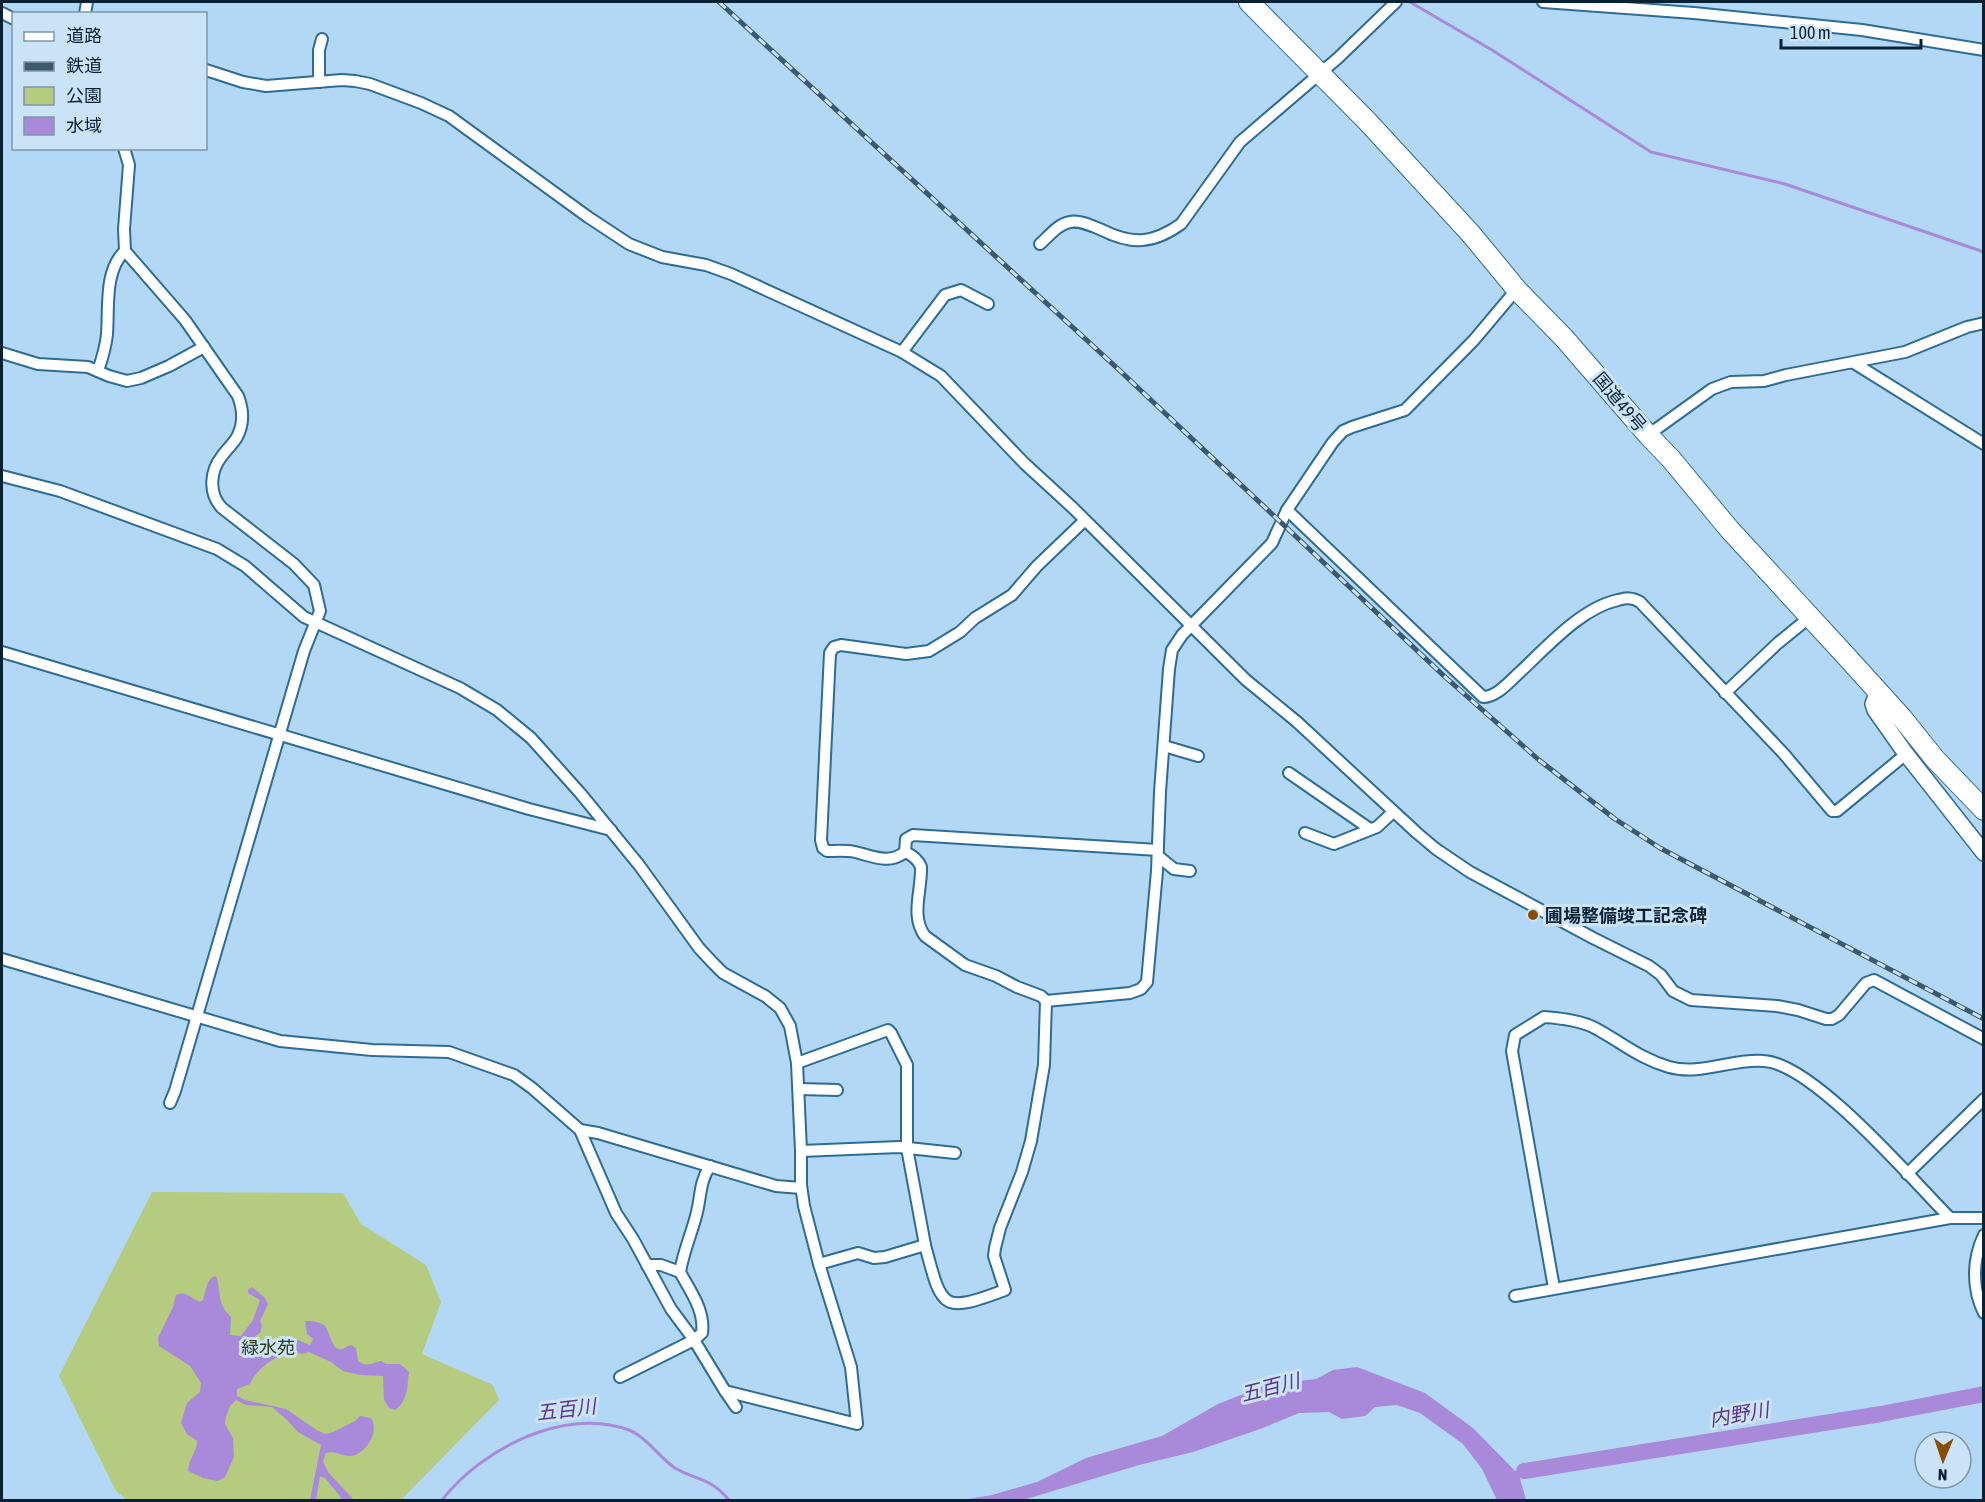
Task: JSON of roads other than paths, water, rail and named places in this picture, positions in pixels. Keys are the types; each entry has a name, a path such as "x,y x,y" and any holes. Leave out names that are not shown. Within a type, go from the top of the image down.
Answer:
{"highway":[{"name":"国道49号","path":"1249,2 1320,73 1464,226 1518,291 1597,375 1671,459 1730,530 1878,692 1935,759 1983,808"}],"main road":[{"path":"1878,692 1873,704 1875,710 1983,853"}],"street":[{"path":"1040,244 1052,232 1072,222 1091,225 1124,240 1134,241 1154,238 1181,224 1240,142 1320,73 1396,2"},
{"path":"1543,2 1694,13 1862,30 1983,50"},
{"path":"1694,2 1694,13"},
{"path":"319,82 322,39"},
{"path":"207,70 243,82 266,86 355,81 370,84 421,103 448,116 629,244 662,257 706,265 731,274 902,352 942,376 1011,450 1246,680 1296,721 1436,849 1470,872 1582,933 1649,966 1661,975 1673,991 1685,998 1700,1002 1777,1006 1828,1019 1839,1015 1866,983 1874,980 1983,1039"},
{"path":"125,150 129,165 124,229 125,251 185,321 238,396 243,412 237,438 216,465 212,482 216,500 222,508 311,580 320,611 304,651 281,735 170,1103"},
{"path":"98,371 107,334 108,289 118,260 125,251"},
{"path":"902,352 945,295 961,290 988,304"},
{"path":"1046,1001 1130,993 1145,986 1158,853 1160,792 1171,656 1177,642 1272,543 1287,510 1343,431 1405,410 1474,340 1511,296 1518,291"},
{"path":"1648,435 1712,389 1723,384 1764,381 1905,352 1967,327 1983,323"},
{"path":"2,353 38,364 88,367 120,380 136,380 169,366 204,347"},
{"path":"1854,363 1983,444"},
{"path":"2,476 60,491 216,549 245,566 297,612 316,623 460,688 497,710 541,748 611,830 699,948 712,962 723,973 765,996 780,1008 790,1026 797,1064 801,1188 819,1264 851,1367 857,1424 726,1391"},
{"path":"1287,510 1483,697 1489,697 1503,688 1569,627 1595,609 1609,602 1630,598 1640,602 1784,754 1832,811 1837,811 1906,754"},
{"path":"1084,521 1012,595 929,651 906,654 841,645 836,645 832,649 821,845 826,851 858,853 877,859 892,858 905,852 906,839 913,834 1158,853 1174,869 1190,871"},
{"path":"1725,693 1778,643 1810,617"},
{"path":"2,652 529,809 611,830"},
{"path":"1164,746 1197,756"},
{"path":"1289,773 1370,829"},
{"path":"1305,833 1334,844 1377,827 1393,812"},
{"path":"797,1064 890,1031 908,1065 906,1148 925,1245 942,1297 949,1303 965,1304 1005,1290 994,1256 996,1242 1031,1141 1044,1065 1046,1001 1041,996 996,976 965,965 925,936 920,930 917,913 921,867 915,858 905,852"},
{"path":"2,959 292,1043 456,1054 514,1075 580,1130 616,1213 671,1309 694,1340 736,1407"},
{"path":"1554,1288 1512,1051 1515,1035 1540,1018 1557,1018 1585,1024 1642,1057 1682,1070 1747,1061 1765,1061 1786,1066 1836,1101 1950,1218"},
{"path":"799,1089 837,1090"},
{"path":"1906,1174 1983,1099"},
{"path":"580,1130 598,1133 776,1186 801,1188"},
{"path":"801,1150 906,1148 955,1153"},
{"path":"620,1377 700,1337 702,1333 703,1319 680,1272 696,1214 700,1188 710,1166"},
{"path":"1515,1296 1950,1218 1983,1218"},
{"path":"1983,1234 1976,1261 1975,1292 1983,1313"},
{"path":"819,1264 852,1253 874,1258 885,1257 925,1245"},
{"path":"646,1265 661,1265 680,1272"}],"water":[{"path":"216,1276 221,1302 231,1317 230,1335 241,1336 253,1320 260,1300 248,1293 252,1287 264,1297 268,1304 260,1321 262,1326 260,1333 255,1336 255,1343 264,1346 286,1337 310,1345 313,1339 307,1334 305,1321 315,1322 325,1326 336,1348 342,1349 351,1345 356,1348 358,1361 361,1363 370,1364 381,1361 386,1364 400,1364 409,1372 405,1398 395,1410 389,1408 384,1400 383,1376 360,1375 343,1371 331,1362 309,1352 302,1354 294,1351 274,1359 258,1372 250,1384 237,1389 237,1396 245,1400 286,1409 326,1434 355,1421 360,1416 371,1418 373,1435 362,1451 351,1456 326,1453 323,1461 328,1472 354,1500 343,1500 325,1478 320,1476 316,1500 310,1500 321,1445 298,1432 272,1407 246,1405 236,1400 230,1406 225,1424 233,1438 234,1457 225,1477 218,1481 203,1478 188,1471 197,1441 187,1434 181,1423 187,1403 200,1392 201,1383 190,1366 159,1346 158,1338 173,1307 176,1295 185,1294 200,1302 203,1300 208,1282"},
{"path":"1357,1367 1425,1393 1473,1428 1515,1471 1545,1466 1545,1469 1519,1475 1526,1500 1497,1500 1482,1469 1463,1444 1420,1413 1397,1405 1375,1407 1365,1416 1342,1419 1329,1412 1299,1413 1193,1452 1139,1465 1023,1500 962,1500 992,1495 1037,1482 1086,1458 1162,1436 1218,1404 1266,1385 1316,1379 1333,1370"}],"waterway":[{"path":"1410,2 1492,50 1651,152 1785,184 1984,252"},
{"name":"内野川","path":"1524,1471 1881,1414 1984,1394"},
{"name":"五百川","path":"442,1500 459,1481 502,1449 552,1428 578,1424 604,1424 635,1433 675,1468 716,1487 729,1500"}],"railway":[{"path":"719,2 1117,368 1444,676 1539,760 1615,819 1660,848 1984,1019"}],"place":[{"name":"圃場整備竣工記念碑","path":"1533,915"}],"park label":[{"name":"緑水苑","path":"268,1347"}]}
